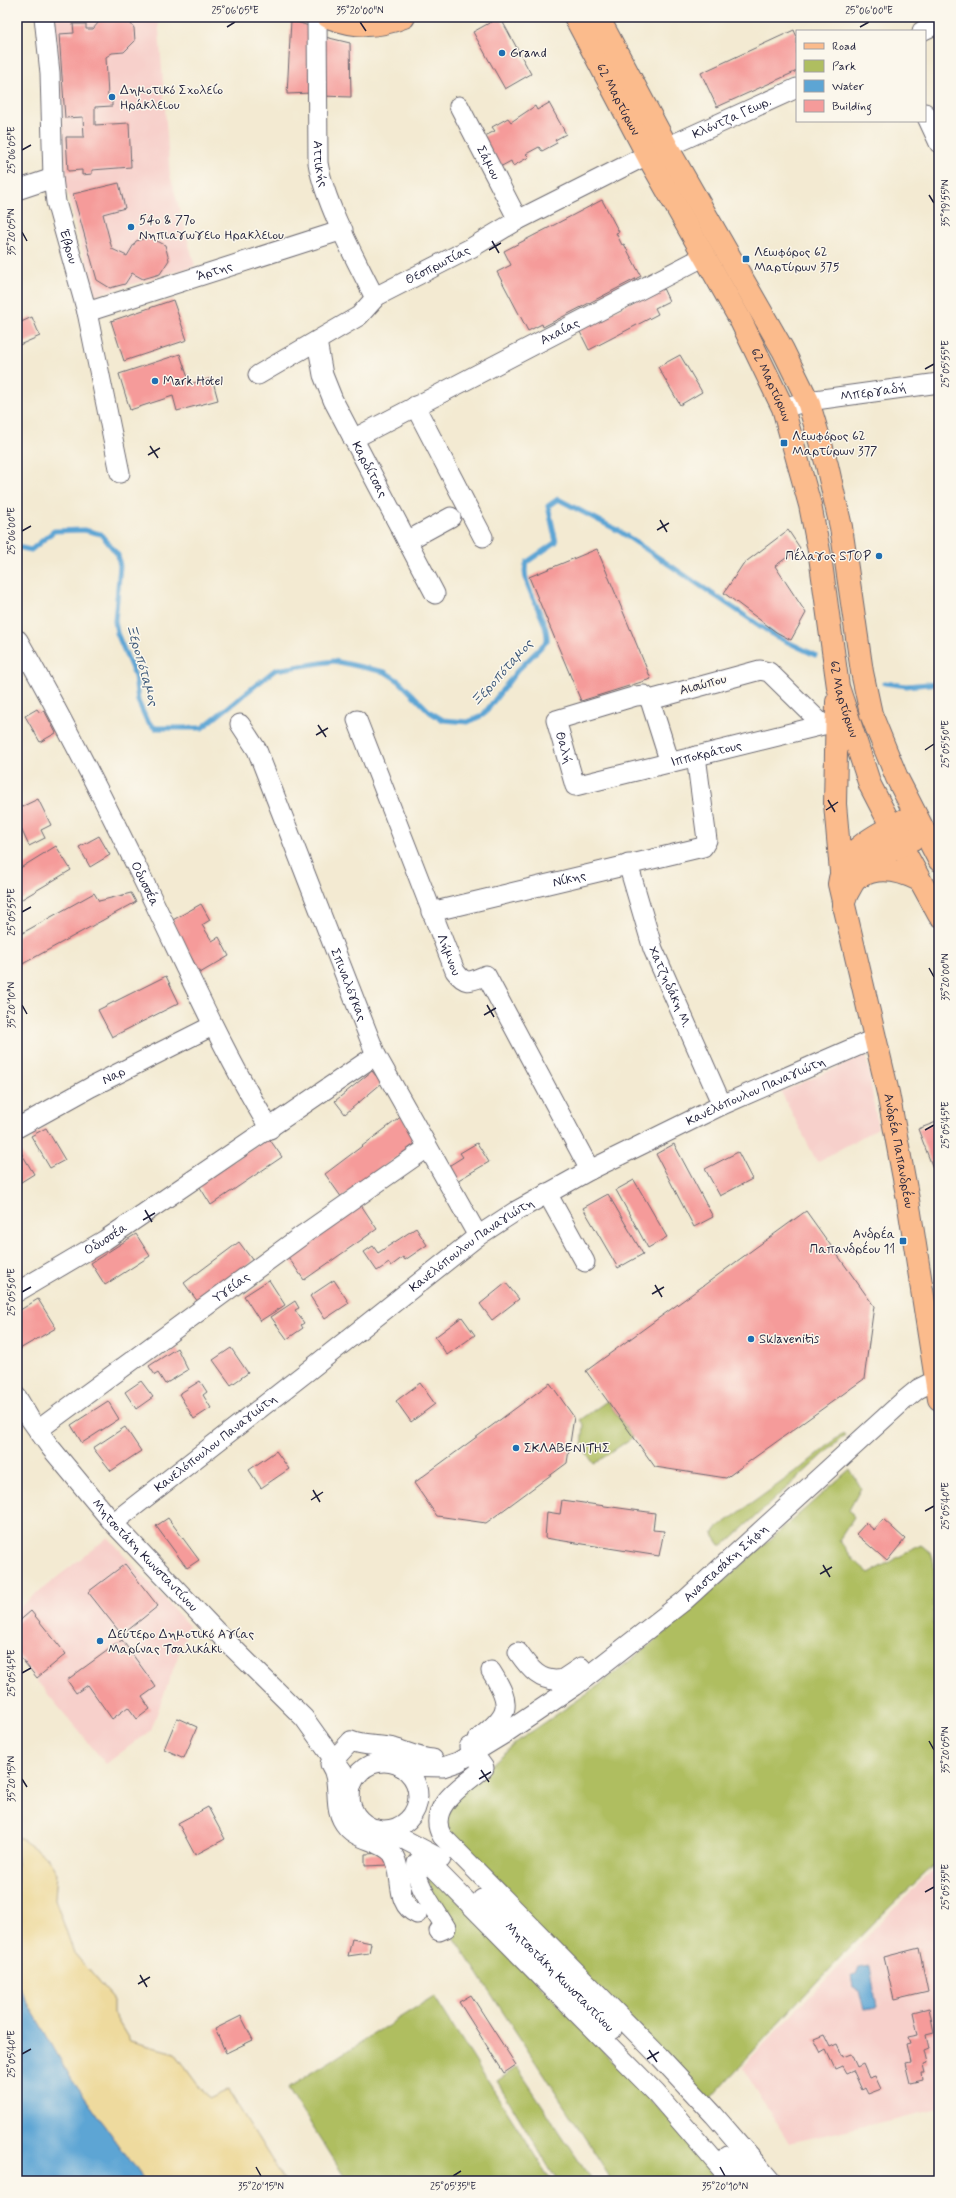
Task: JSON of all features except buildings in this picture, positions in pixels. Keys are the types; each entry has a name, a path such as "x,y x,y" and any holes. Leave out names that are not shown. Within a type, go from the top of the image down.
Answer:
{"main road":[{"path":"328,17 366,26 381,25 404,17"},
{"name":"62 Μαρτύρων","path":"575,17 647,155 740,319 783,408 810,505 820,556 838,687 863,768 896,836 939,915"},
{"name":"62 Μαρτύρων","path":"598,17 667,147 760,308 808,401 822,444 841,527 862,672 871,714 886,753 939,860"},
{"path":"838,687 830,723 835,804 847,876 883,870 893,870 919,880"},
{"name":"Ανδρέα Παπανδρέου","path":"920,824 896,836 859,846 848,858 847,876 839,884 874,1040 888,1093 937,1390"}],"street":[{"name":"Έβρου","path":"44,17 50,73 53,178 66,240 87,312 120,473"},
{"name":"Αττικής","path":"317,17 318,163 321,180 375,298"},
{"path":"924,30 939,24"},
{"name":"Κλόντζα Γεωρ.","path":"667,147 796,88"},
{"name":"Σάμου","path":"459,106 518,220"},
{"path":"926,115 939,143"},
{"name":"Θεσπρωτίας","path":"258,375 359,316 375,298 471,248 518,220 647,155"},
{"path":"17,190 53,178"},
{"name":"Άρτης","path":"87,312 343,230"},
{"name":"Αχαίας","path":"352,439 542,342 705,256"},
{"name":"Καρδίτσας","path":"318,340 322,368 328,388 352,439 435,594"},
{"name":"Μπεργαδή","path":"783,408 808,401 939,383"},
{"path":"415,406 483,537"},
{"path":"407,541 450,517"},
{"name":"Οδυσσέα","path":"18,640 54,704 121,836 212,1026 270,1129"},
{"name":"Αισώπου","path":"566,717 640,695 650,700 764,670 830,723"},
{"path":"650,700 670,763"},
{"name":"Θαλή","path":"566,717 556,720 575,786"},
{"name":"Λήμνου","path":"357,720 454,971 461,980 471,981 486,975 590,1170"},
{"name":"Ιπποκράτους","path":"575,786 830,723"},
{"name":"Σπιναλόγκας","path":"240,724 256,750 376,1055 427,1148 478,1236"},
{"name":"Νίκης","path":"431,912 703,847 706,844 706,833 696,756"},
{"name":"Χατζηδάκη Μ.","path":"628,864 653,949 722,1105"},
{"name":"Ναρ","path":"17,1128 85,1090 212,1026"},
{"name":"Κανελόπουλου Παναγιώτη","path":"113,1523 478,1236 547,1193 590,1170 722,1105 874,1040"},
{"name":"Οδυσσέα","path":"17,1292 105,1240 270,1129 376,1055"},
{"name":"Υγείας","path":"38,1430 298,1239 427,1148"},
{"path":"547,1193 586,1262"},
{"name":"Αναστασάκη Σήφη","path":"474,1754 589,1675 672,1612 895,1408 918,1389 937,1390"},
{"name":"Μητσοτάκη Κωνσταντίνου","path":"17,1397 38,1430 113,1523 217,1632 340,1752 350,1796"},
{"path":"518,1652 535,1674 556,1680 563,1680 678,1590"},
{"path":"377,1829 396,1828 416,1810 474,1754 503,1715 506,1697 492,1671"},
{"path":"417,1914 409,1911 404,1902 394,1854 386,1848 354,1833 347,1828 339,1815 336,1801 337,1782 330,1764 351,1741 369,1747 395,1748 419,1757 436,1759 456,1754 474,1754"},
{"path":"340,1752 400,1766 443,1767 474,1754"},
{"path":"450,1866 438,1827 438,1816 446,1801 484,1768 474,1754"},
{"path":"381,1762 370,1765 358,1774 352,1784 350,1796 352,1807 357,1817 366,1825 407,1841 450,1866 659,2056 714,2115 771,2181"},
{"path":"400,1766 408,1772 416,1784 416,1810 450,1866 656,2093 732,2181"},
{"path":"439,1931 446,1928 420,1884 416,1872 416,1863 420,1860 450,1866"},
{"name":"Μητσοτάκη Κωνσταντίνου","path":"450,1866 676,2097 749,2181"}],"shaded area":[{"name":"Δημοτικό Σχολείο Ηράκλειου","path":"57,17 158,17 170,175 195,266 95,295 66,187 55,19"},
{"path":"866,1055 878,1128 817,1162 781,1092"},
{"name":"Δεύτερο Δημοτικό Αγίας Μαρίνας Τσαλικάκι","path":"108,1537 189,1626 151,1730 106,1764 17,1657 17,1609"},
{"path":"939,1866 939,2109 789,2143 742,2067 915,1887"}],"green space":[{"path":"607,1401 633,1437 594,1464 582,1447 584,1425 580,1420"},
{"path":"843,1433 845,1435 724,1545 720,1545 713,1535 716,1529 801,1468"},
{"path":"850,1469 861,1488 849,1510 854,1517 839,1540 854,1560 869,1573 921,1545 931,1553 934,1563 934,1641 939,1681 939,1861 878,1918 849,1948 791,2009 707,2102 447,1838 448,1803 518,1741 598,1686 666,1632"},
{"path":"421,1862 728,2181 613,2181 439,1914"},
{"path":"434,1996 551,2181 347,2181 288,2088"},
{"path":"517,2067 592,2181 557,2181 497,2081"}],"sand":[{"path":"17,1836 47,1857 57,1873 55,1899 74,1953 113,1998 113,2013 130,2041 175,2053 209,2099 228,2090 285,2181 145,2181 72,2080 17,1984"}],"water":[{"path":"870,1966 877,2008 864,2010 859,1990 853,1987 851,1976 856,1975 859,1968"},
{"path":"17,1984 72,2080 145,2181 17,2181"}],"waterway":[{"name":"Ξεροπόταμος","path":"17,547 31,550 54,531 84,530 101,534 118,555 120,566 115,621 117,633 135,676 138,701 147,721 155,728 202,728 275,670 334,661 385,672 399,681 430,712 443,720 468,722 483,715 517,671 547,641 543,621 529,589 525,570 527,562 556,542 548,506 558,499 619,531 775,636 815,655"},
{"name":"Ξεροπόταμος","path":"885,683 906,686 939,683"}],"place":[{"name":"Grand","path":"502,53"},
{"name":"Δημοτικό Σχολείο Ηράκλειου","path":"112,97"},
{"name":"54ο & 77ο Νηπιαγωγειο Ηρακλειου","path":"131,227"},
{"name":"Λεωφόρος 62 Μαρτύρων 375","path":"746,259"},
{"name":"Mark Hotel","path":"155,381"},
{"name":"Λεωφόρος 62 Μαρτύρων 377","path":"784,443"},
{"name":"Πέλαγος STOP","path":"879,556"},
{"name":"Ανδρέα Παπανδρέου 11","path":"903,1241"},
{"name":"Sklavenitis","path":"751,1339"},
{"name":"ΣΚΛΑΒΕΝΙΤΗΣ","path":"516,1448"},
{"name":"Δεύτερο Δημοτικό Αγίας Μαρίνας Τσαλικάκι","path":"100,1641"}]}
